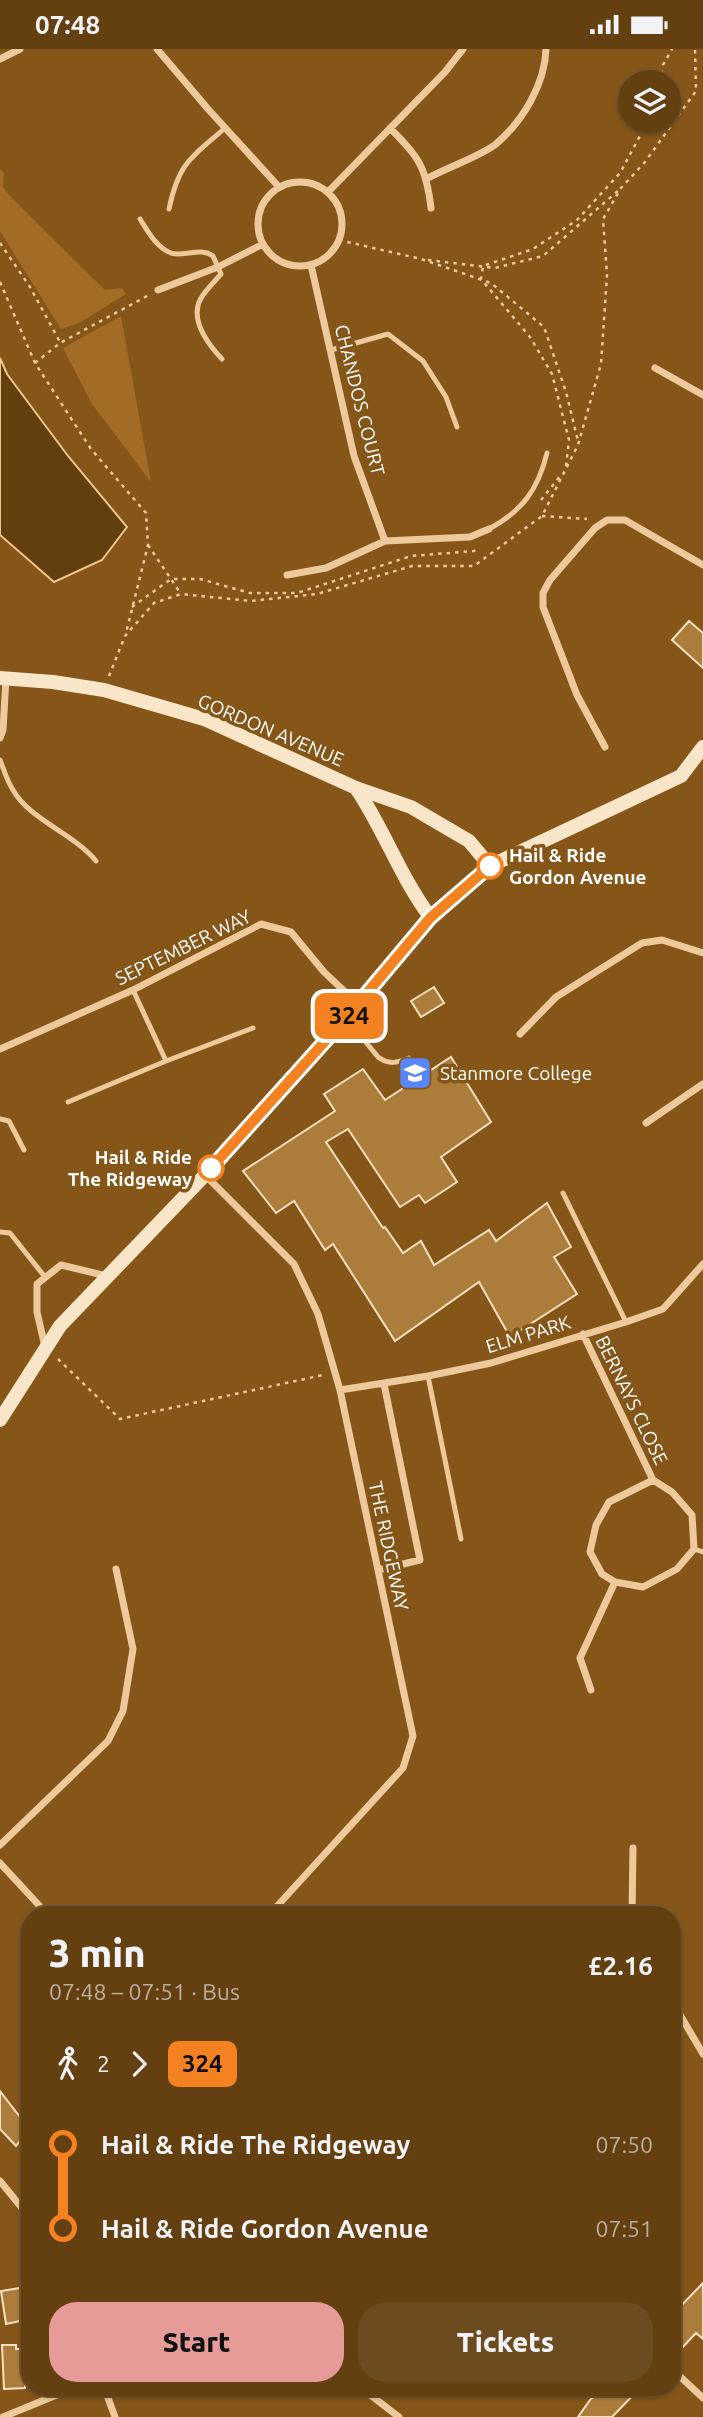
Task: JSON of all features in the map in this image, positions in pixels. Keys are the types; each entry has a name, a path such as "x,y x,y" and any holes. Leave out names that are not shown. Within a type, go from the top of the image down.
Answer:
{"street":[{"path":"0,59 20,49"},
{"path":"157,49 279,187"},
{"path":"328,192 445,72 463,49"},
{"path":"428,178 496,144 527,109 540,79 546,49"},
{"path":"390,128 422,163 428,178 431,208"},
{"path":"292,182 307,182 328,192 337,204 342,218 339,240 331,253 312,265 297,266 283,262 270,254 263,244 258,230 258,216 264,202 279,187 292,182"},
{"path":"158,290 218,267 263,244"},
{"name":"CHANDOS COURT","path":"312,265 354,456 384,541"},
{"path":"655,368 703,395"},
{"path":"605,747 577,695 543,607 543,593 550,580 596,528 607,520 625,520 703,565"},
{"path":"287,575 326,568 384,541 470,537 489,529"},
{"name":"GORDON AVENUE","path":"0,738 3,730 3,678 104,690 204,719 356,787 411,807 469,841 490,866"},
{"path":"0,1420 60,1326 205,1175 359,1004 430,918 490,866 681,776 703,747"},
{"name":"GORDON AVENUE","path":"356,787 375,815 407,884 430,918"},
{"name":"SEPTEMBER WAY","path":"0,1049 133,990 261,923 291,932 324,972 359,1004"},
{"path":"520,1034 556,997 642,943 663,940 703,953"},
{"path":"646,1123 703,1084"},
{"name":"THE RIDGEWAY","path":"205,1175 294,1264 318,1314 340,1390 413,1736 404,1768 277,1906"},
{"name":"ELM PARK","path":"340,1390 491,1363 626,1322 663,1309 703,1264"},
{"path":"45,1347 37,1312 37,1284 61,1265 107,1276"},
{"name":"BERNAYS CLOSE","path":"583,1335 653,1480"},
{"path":"377,1570 420,1560 384,1384"},
{"path":"653,1480 672,1492 692,1515 694,1549 677,1569 643,1587 615,1582 602,1574 590,1552 596,1525 609,1502 653,1480"},
{"path":"0,1845 108,1741 123,1711 133,1649 116,1570"},
{"path":"591,1691 580,1658 615,1582"},
{"path":"632,1906 633,1848"},
{"path":"0,1863 40,1906"},
{"path":"681,2016 703,2054"},
{"path":"0,2181 21,2207"},
{"path":"681,2377 703,2398"},
{"path":"3,2417 54,2396"},
{"path":"108,2396 116,2417"},
{"path":"372,2396 399,2417"}],"lane":[{"path":"169,209 174,183 180,171 188,160 225,128"},
{"path":"140,219 164,250 176,255 203,251 213,256 221,274 202,296 197,308 206,342 222,359"},
{"path":"331,350 388,334 423,361 446,397 457,427"},
{"path":"489,529 509,518 520,508 542,474 547,453"},
{"path":"0,760 19,800 50,825 86,848 96,861"},
{"path":"133,990 166,1061"},
{"path":"346,1018 384,1062 393,1064 409,1058"},
{"path":"68,1101 253,1028"},
{"path":"0,1119 9,1121 24,1150"},
{"path":"562,1193 626,1322"},
{"path":"0,1232 10,1233 45,1277"},
{"path":"428,1376 461,1539"},
{"path":"694,1549 703,1552"}],"path":[{"path":"662,70 672,49"},
{"path":"421,259 495,268 544,256 621,188 645,162 696,91 695,49"},
{"path":"125,636 154,603 181,594 251,601 317,594 412,566 474,566 542,516 578,445 601,364 607,275 603,219 621,188"},
{"path":"339,240 421,259 491,283 544,327 566,392 578,445"},
{"path":"0,243 30,288 60,343"},
{"path":"0,282 35,363 91,449 146,513 148,545 125,636 104,690"},
{"path":"35,363 60,343 158,290"},
{"path":"542,516 607,520"},
{"path":"148,545 181,594"},
{"path":"45,1347 120,1419 335,1372"}],"shaded area":[{"path":"0,169 4,173 3,187 10,196 105,290 122,288 126,294 79,323 61,329 0,231"},
{"path":"121,316 151,482 92,404 63,348"},
{"path":"0,358 7,374 68,456 127,527 102,560 54,582 0,535"}],"building":[{"path":"689,621 703,633 703,668 672,640"},
{"path":"434,987 444,1003 421,1017 411,1001"},
{"path":"451,1057 491,1122 441,1157 457,1182 425,1203 419,1195 400,1207 348,1129 326,1142 383,1228 385,1227 403,1253 421,1241 434,1265 489,1230 496,1241 547,1203 571,1247 554,1257 577,1294 510,1337 479,1282 395,1341 333,1244 325,1250 294,1201 276,1213 243,1171 335,1111 324,1094 363,1069 385,1100"},
{"path":"0,2091 21,2116 21,2142 16,2146 0,2129"},
{"path":"703,2283 703,2339 696,2333 681,2349 681,2306"},
{"path":"20,2288 20,2321 6,2324 1,2291"},
{"path":"2,2345 16,2345 16,2349 21,2349 21,2388 4,2389"},
{"path":"594,2396 632,2396 612,2417 578,2417"}],"bus line":[{"name":"324","path":"211,1168 346,1018 430,918 490,866"}],"place":[{"name":"Hail & Ride Gordon Avenue","path":"490,866"},
{"name":"Stanmore College","path":"415,1073"},
{"name":"Hail & Ride The Ridgeway","path":"211,1168"}]}
